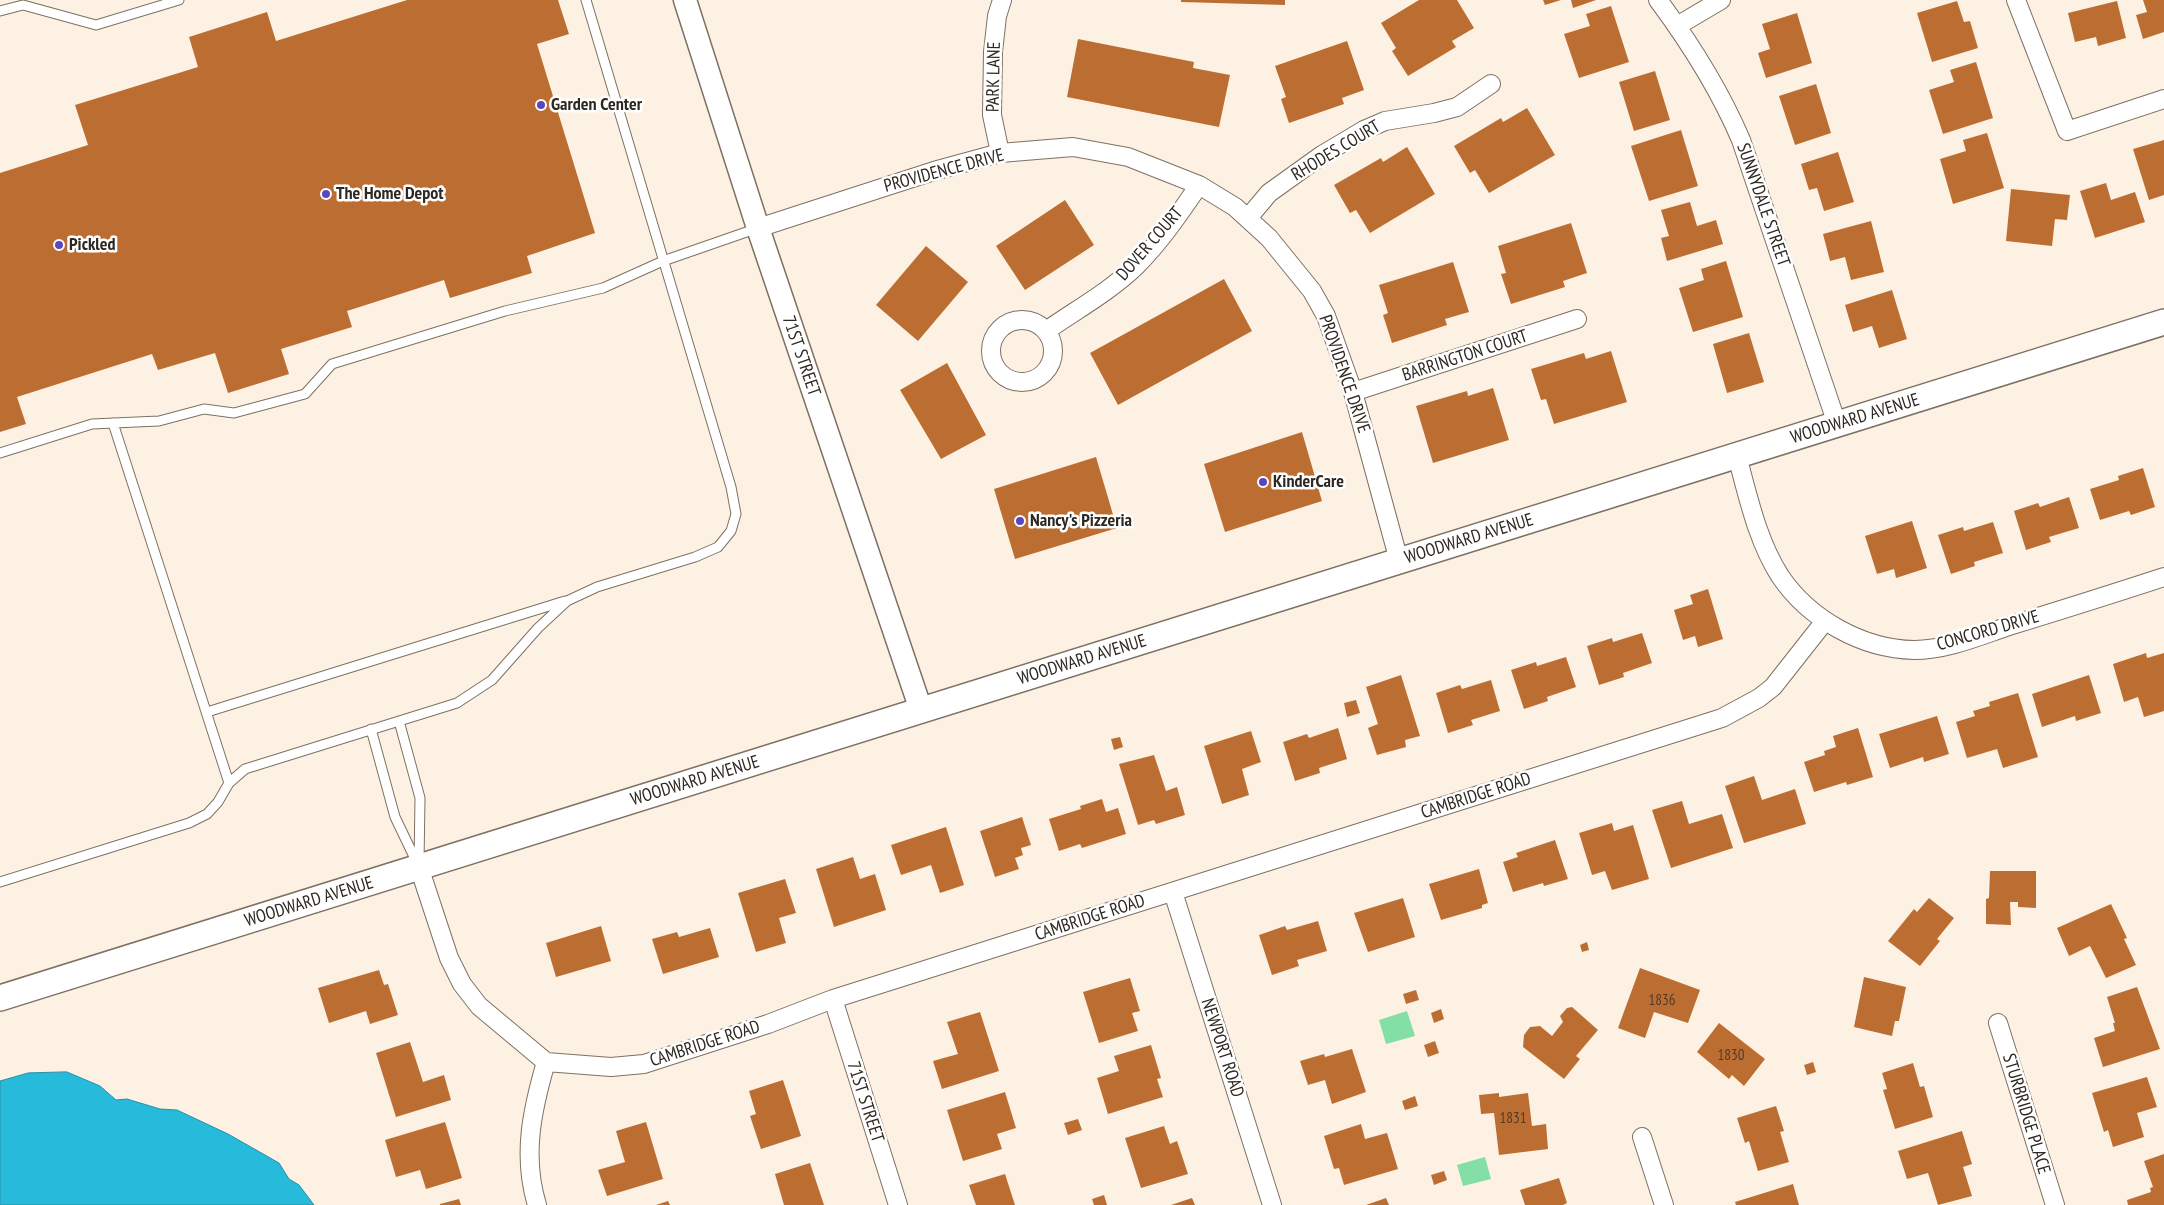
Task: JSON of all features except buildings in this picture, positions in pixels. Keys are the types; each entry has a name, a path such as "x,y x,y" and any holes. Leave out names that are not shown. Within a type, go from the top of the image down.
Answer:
{"main road":[{"name":"WOODWARD AVENUE","path":"0,998 2164,322"}],"street":[{"name":"71ST STREET","path":"685,0 758,228 921,710"},
{"name":"PARK LANE","path":"1000,153 992,115 993,52 997,16 1002,0"},
{"name":"SUNNYDALE STREET","path":"1658,0 1677,26 1729,112 1741,140 1837,424"},
{"path":"1677,26 1721,0"},
{"path":"2016,0 2067,131 2164,100"},
{"name":"RHODES COURT","path":"1248,218 1269,193 1322,155 1364,130 1385,121 1457,107 1491,84"},
{"name":"PROVIDENCE DRIVE","path":"758,228 934,171 1000,153 1072,147 1128,157 1199,184 1235,207 1289,260 1312,292 1326,316 1353,392 1398,561"},
{"name":"DOVER COURT","path":"1046,331 1114,284 1136,266 1174,220 1199,184"},
{"name":"BARRINGTON COURT","path":"1353,392 1577,319"},
{"name":"CONCORD DRIVE","path":"1737,456 1753,515 1768,553 1793,593 1825,622 1855,637 1885,646 1914,650 1936,648 2164,577"},
{"name":"CAMBRIDGE ROAD","path":"546,1062 611,1067 644,1064 768,1024 833,999 1722,718 1759,698 1773,687 1825,622"},
{"path":"419,867 449,958 462,984 479,1006 546,1062 536,1095 528,1154 531,1181 537,1205"},
{"name":"NEWPORT ROAD","path":"1172,892 1272,1205"},
{"name":"71ST STREET","path":"833,999 898,1205"},
{"name":"STURBRIDGE PLACE","path":"1998,1023 2055,1205"},
{"path":"1642,1137 1664,1205"}],"lane":[{"path":"0,12 23,5 96,25 179,0"},
{"path":"207,712 568,601 596,586 695,557 718,547 732,532 736,514 731,487 662,262 586,0"},
{"path":"0,454 92,424 159,421 204,409 234,413 304,394 332,364 505,311 603,288 662,262 758,228"},
{"path":"114,424 230,783"},
{"path":"0,882 189,823 207,814 218,802 230,783 245,769 457,703 492,680 538,628 568,601"},
{"path":"399,721 420,798 419,867"},
{"path":"371,729 395,817 419,867"}],"green space":[{"path":"1407,1011 1415,1036 1386,1044 1379,1020"},
{"path":"1485,1157 1491,1179 1463,1186 1457,1165"}],"water":[{"path":"67,1072 100,1086 116,1100 127,1099 160,1109 177,1110 228,1134 279,1163 289,1179 299,1185 314,1205 0,1205 0,1081 28,1073"}],"place":[{"name":"Garden Center","path":"541,105"},
{"name":"The Home Depot","path":"326,194"},
{"name":"Pickled","path":"59,245"},
{"name":"KinderCare","path":"1263,482"},
{"name":"Nancy's Pizzeria","path":"1020,521"}]}
